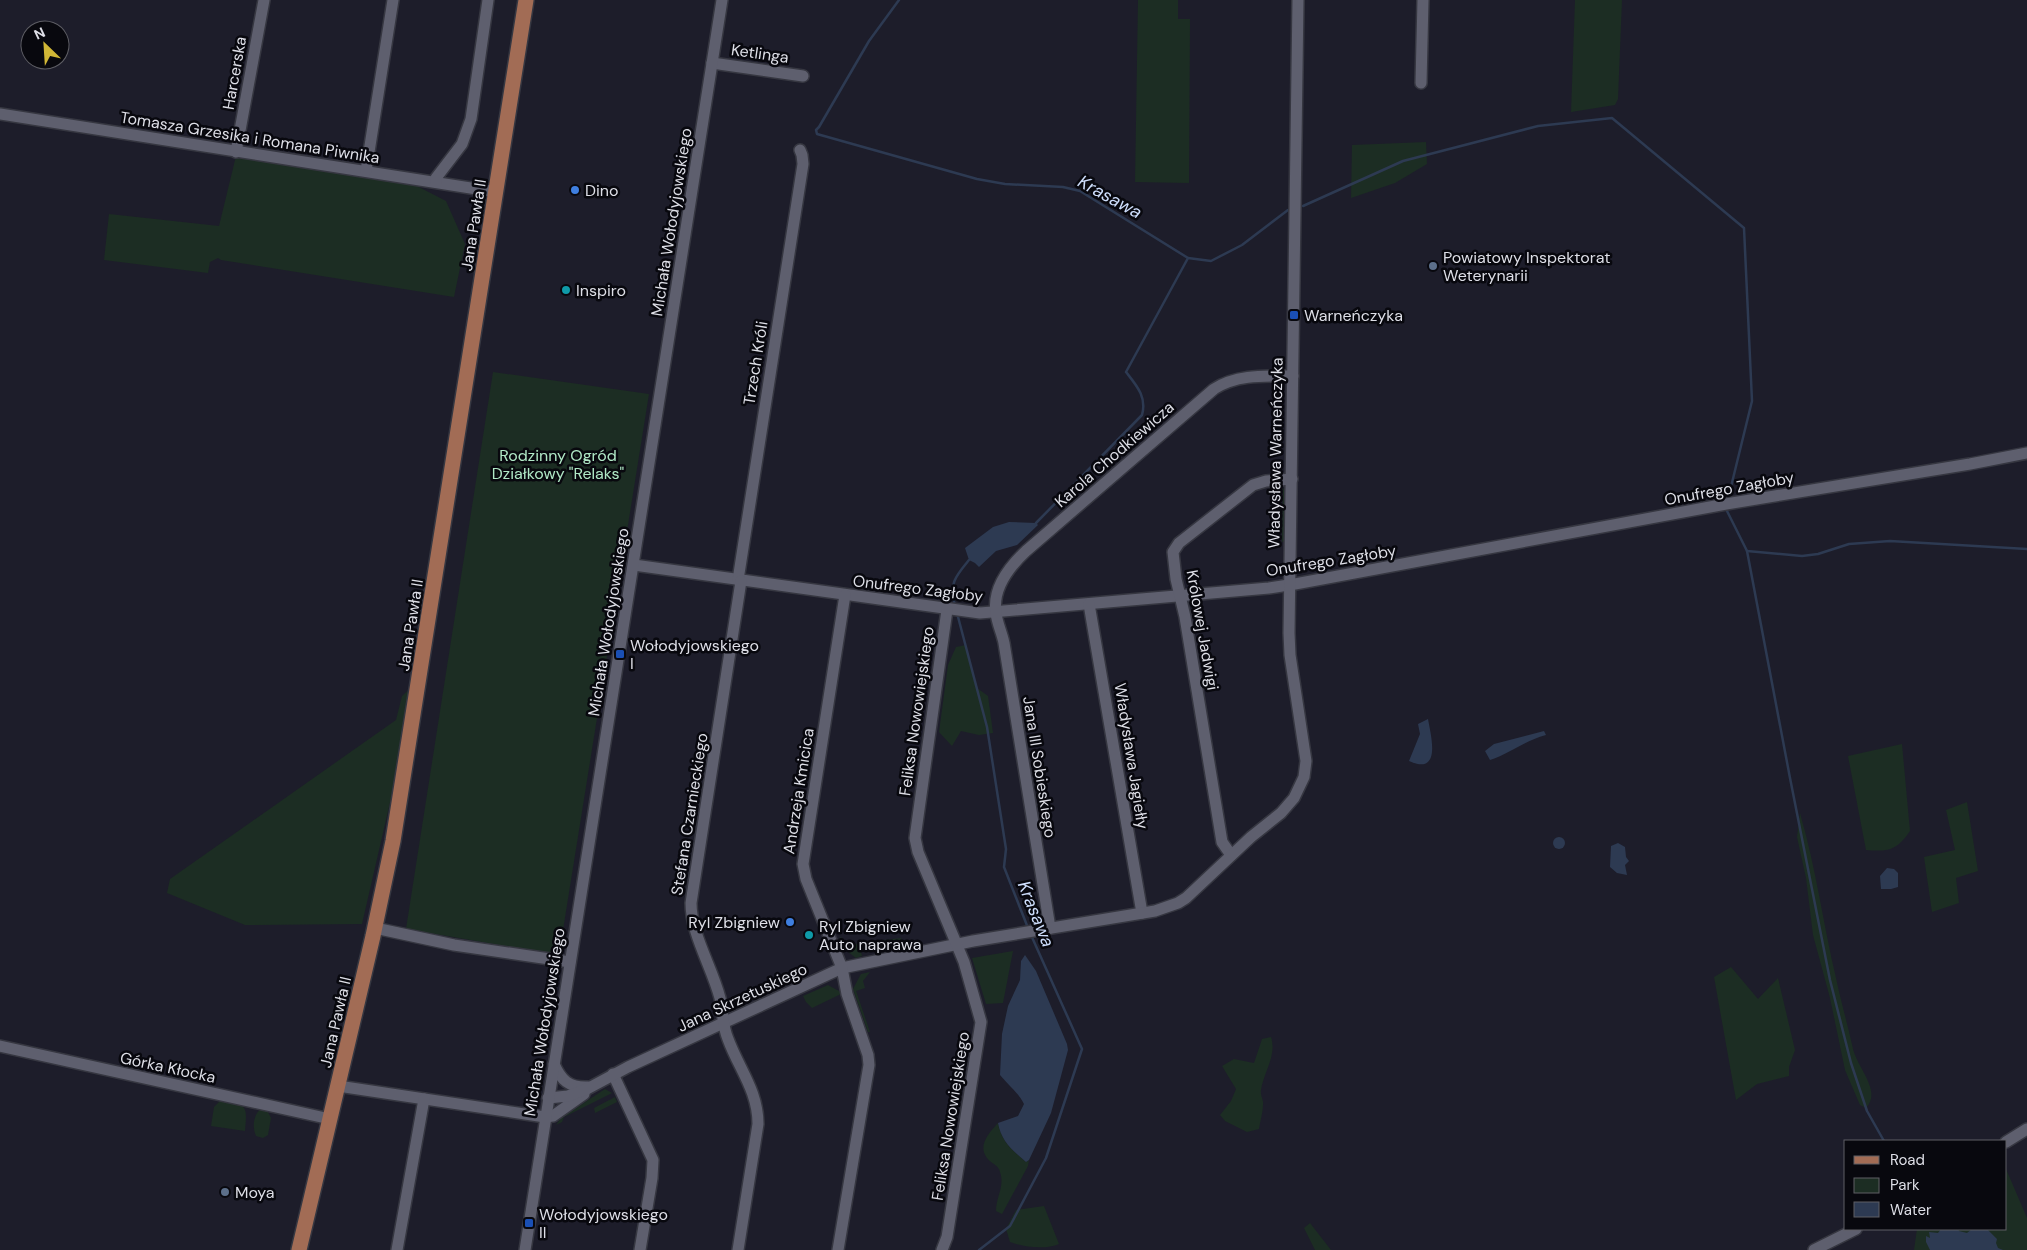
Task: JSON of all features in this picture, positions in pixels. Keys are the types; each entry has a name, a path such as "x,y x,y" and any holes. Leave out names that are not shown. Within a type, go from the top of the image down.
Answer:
{"main road":[{"name":"Jana Pawła II","path":"299,1250 374,928 400,799 526,0"}],"street":[{"name":"Harcerska","path":"236,152 264,0"},
{"path":"366,171 393,0"},
{"path":"436,182 436,178 462,144 471,119 488,0"},
{"name":"Michała Wołodyjowskiego","path":"525,1250 722,0"},
{"name":"Władysława Warneńczyka","path":"1142,913 1170,907 1186,898 1231,855 1281,813 1294,798 1304,778 1305,753 1290,655 1289,585 1298,0"},
{"path":"1421,83 1423,0"},
{"name":"Ketlinga","path":"712,63 803,76"},
{"name":"Tomasza Grzesika i Romana Piwnika","path":"0,114 496,192"},
{"name":"Trzech Króli","path":"739,581 803,164 800,150"},
{"name":"Karola Chodkiewicza","path":"996,612 996,595 1005,575 1018,558 1214,389 1225,382 1236,379 1293,376"},
{"name":"Onufrego Zagłoby","path":"634,565 953,610 980,613 996,612 1289,585 1726,504 2027,453"},
{"name":"Królowej Jadwigi","path":"1231,855 1222,842 1185,617 1173,557 1174,548 1253,485 1266,481 1292,479"},
{"name":"Stefana Czarnieckiego","path":"738,1250 758,1124 758,1108 754,1093 727,1037 720,998 692,918 691,903 739,581"},
{"name":"Andrzeja Kmicica","path":"838,1250 869,1065 866,1044 847,994 842,968 806,879 804,864 845,595"},
{"name":"Władysława Jagiełły","path":"1090,604 1142,913"},
{"name":"Feliksa Nowowiejskiego","path":"942,1250 947,1237 981,1022 964,962 918,852 915,838 953,610"},
{"name":"Jana III Sobieskiego","path":"996,612 1004,643 1050,928"},
{"name":"Jana Skrzetuskiego","path":"545,1117 554,1116 596,1084 613,1074 842,968 957,945 1142,913"},
{"path":"374,928 454,944 570,962"},
{"name":"Górka Kłocka","path":"0,1046 330,1119"},
{"name":"Jana Skrzetuskiego","path":"554,1064 563,1080 573,1086 596,1084"},
{"path":"613,1074 653,1160 652,1178 640,1250"},
{"name":"Jana Skrzetuskiego","path":"548,1098 568,1096 596,1084"},
{"path":"338,1086 545,1117"},
{"path":"398,1250 424,1099"},
{"path":"2007,1141 2027,1129"},
{"path":"1814,1250 1854,1230"}],"green space":[{"path":"1138,0 1178,0 1178,19 1190,19 1189,183 1135,182"},
{"path":"1575,0 1622,0 1618,99 1615,105 1571,112"},
{"path":"1426,142 1427,164 1395,183 1351,198 1352,145"},
{"path":"236,156 413,184 446,201 465,244 454,297 218,258 210,262 208,273 104,260 109,214 219,226"},
{"name":"Rodzinny Ogród Działkowy \"Relaks\"","path":"493,372 649,394 559,955 406,929"},
{"path":"1283,488 1286,493 1286,541 1282,542"},
{"path":"966,645 977,688 988,696 993,733 979,735 961,731 952,746 939,732 948,665 956,647"},
{"path":"413,686 406,733 362,924 245,925 167,893 170,879 396,720 402,696"},
{"path":"1902,744 1910,831 1901,842 1892,848 1881,851 1866,850 1848,756"},
{"path":"1967,802 1978,871 1956,878 1959,903 1932,912 1924,857 1955,850 1946,810"},
{"path":"1800,813 1811,854 1831,957 1853,1049 1870,1087 1870,1101 1866,1108 1860,1105 1845,1070 1830,998 1813,935 1806,878 1797,837"},
{"path":"841,937 845,945 859,944 862,956 856,958 843,948 839,938"},
{"path":"901,938 903,947 878,953 876,941"},
{"path":"1013,951 1003,1003 986,1004 972,958"},
{"path":"1731,967 1758,999 1778,978 1795,1050 1789,1067 1789,1076 1757,1084 1736,1100 1714,977"},
{"path":"870,972 863,981 865,988 856,991 870,1032 868,1032 853,989 861,974"},
{"path":"828,985 841,994 812,1008 803,996"},
{"path":"1271,1037 1271,1057 1261,1090 1263,1111 1259,1129 1247,1132 1225,1121 1220,1115 1231,1101 1236,1089 1222,1066 1234,1059 1254,1063 1262,1039"},
{"path":"605,1089 612,1093 564,1117 562,1122 556,1125 561,1118"},
{"path":"615,1097 617,1102 595,1113 594,1108"},
{"path":"221,1100 244,1107 246,1115 245,1131 211,1126 214,1107"},
{"path":"262,1108 267,1110 271,1118 268,1135 263,1138 256,1136 254,1129 255,1117"},
{"path":"998,1123 1008,1145 1026,1162 1029,1160 1028,1166 1002,1214 996,1211 1001,1187 1000,1172 998,1167 987,1158 983,1148 986,1139"},
{"path":"2007,1171 2027,1218 2027,1250 1914,1250 1917,1230 2007,1230"},
{"path":"1044,1206 1059,1244 1048,1247 1034,1247 1010,1242 1006,1229 1016,1210"},
{"path":"1310,1223 1331,1250 1315,1250 1304,1228"}],"water":[{"path":"1009,522 1036,523 1038,525 1017,545 996,551 979,567 969,560 965,548 993,527"},
{"path":"1428,719 1432,744 1430,759 1426,763 1419,764 1409,761 1420,734 1418,724"},
{"path":"1544,731 1546,735 1531,740 1490,760 1485,751 1494,744"},
{"path":"1559,837 1565,843 1559,849 1553,843"},
{"path":"1618,843 1625,847 1626,857 1629,861 1625,865 1627,875 1617,873 1610,867 1611,846"},
{"path":"1887,868 1894,869 1898,873 1898,887 1881,889 1880,876"},
{"path":"1025,955 1036,971 1068,1050 1051,1113 1029,1160 1026,1162 1012,1150 1002,1135 998,1123 1018,1116 1024,1104 1000,1075 1002,1034 1008,1006 1020,980 1021,961"},
{"path":"1940,1230 1958,1230 1967,1233 1971,1230 1988,1230 1997,1239 1998,1248 2003,1250 1930,1250 1926,1242 1926,1236 1930,1238 1929,1232 1938,1233"}],"waterway":[{"name":"Krasawa","path":"899,0 869,41 816,130 817,134 977,179 1005,184 1063,187 1080,191 1188,258 1126,372 1142,397 1142,415 1036,523"},
{"path":"1303,206 1403,161 1538,126 1612,118 1744,228 1752,401 1728,499"},
{"path":"1188,258 1211,261 1242,245 1288,210"},
{"path":"1727,511 1747,551 1802,556 1818,554 1849,544 1890,541 2027,549"},
{"path":"1747,551 1830,980 1851,1063 1867,1111 1883,1140"},
{"name":"Krasawa","path":"955,606 953,598 954,581 969,560"},
{"name":"Krasawa","path":"957,613 987,727 1006,849 1004,867 1028,928"},
{"name":"Krasawa","path":"979,1250 1010,1226 1046,1158 1082,1049 1031,935"}],"place":[{"name":"Dino","path":"575,190"},
{"name":"Powiatowy Inspektorat Weterynarii","path":"1433,266"},
{"name":"Inspiro","path":"566,290"},
{"name":"Warneńczyka","path":"1294,315"},
{"name":"Wołodyjowskiego I","path":"620,654"},
{"name":"Ryl Zbigniew","path":"790,922"},
{"name":"Ryl Zbigniew Auto naprawa","path":"809,935"},
{"name":"Moya","path":"225,1192"},
{"name":"Wołodyjowskiego II","path":"529,1223"}]}
